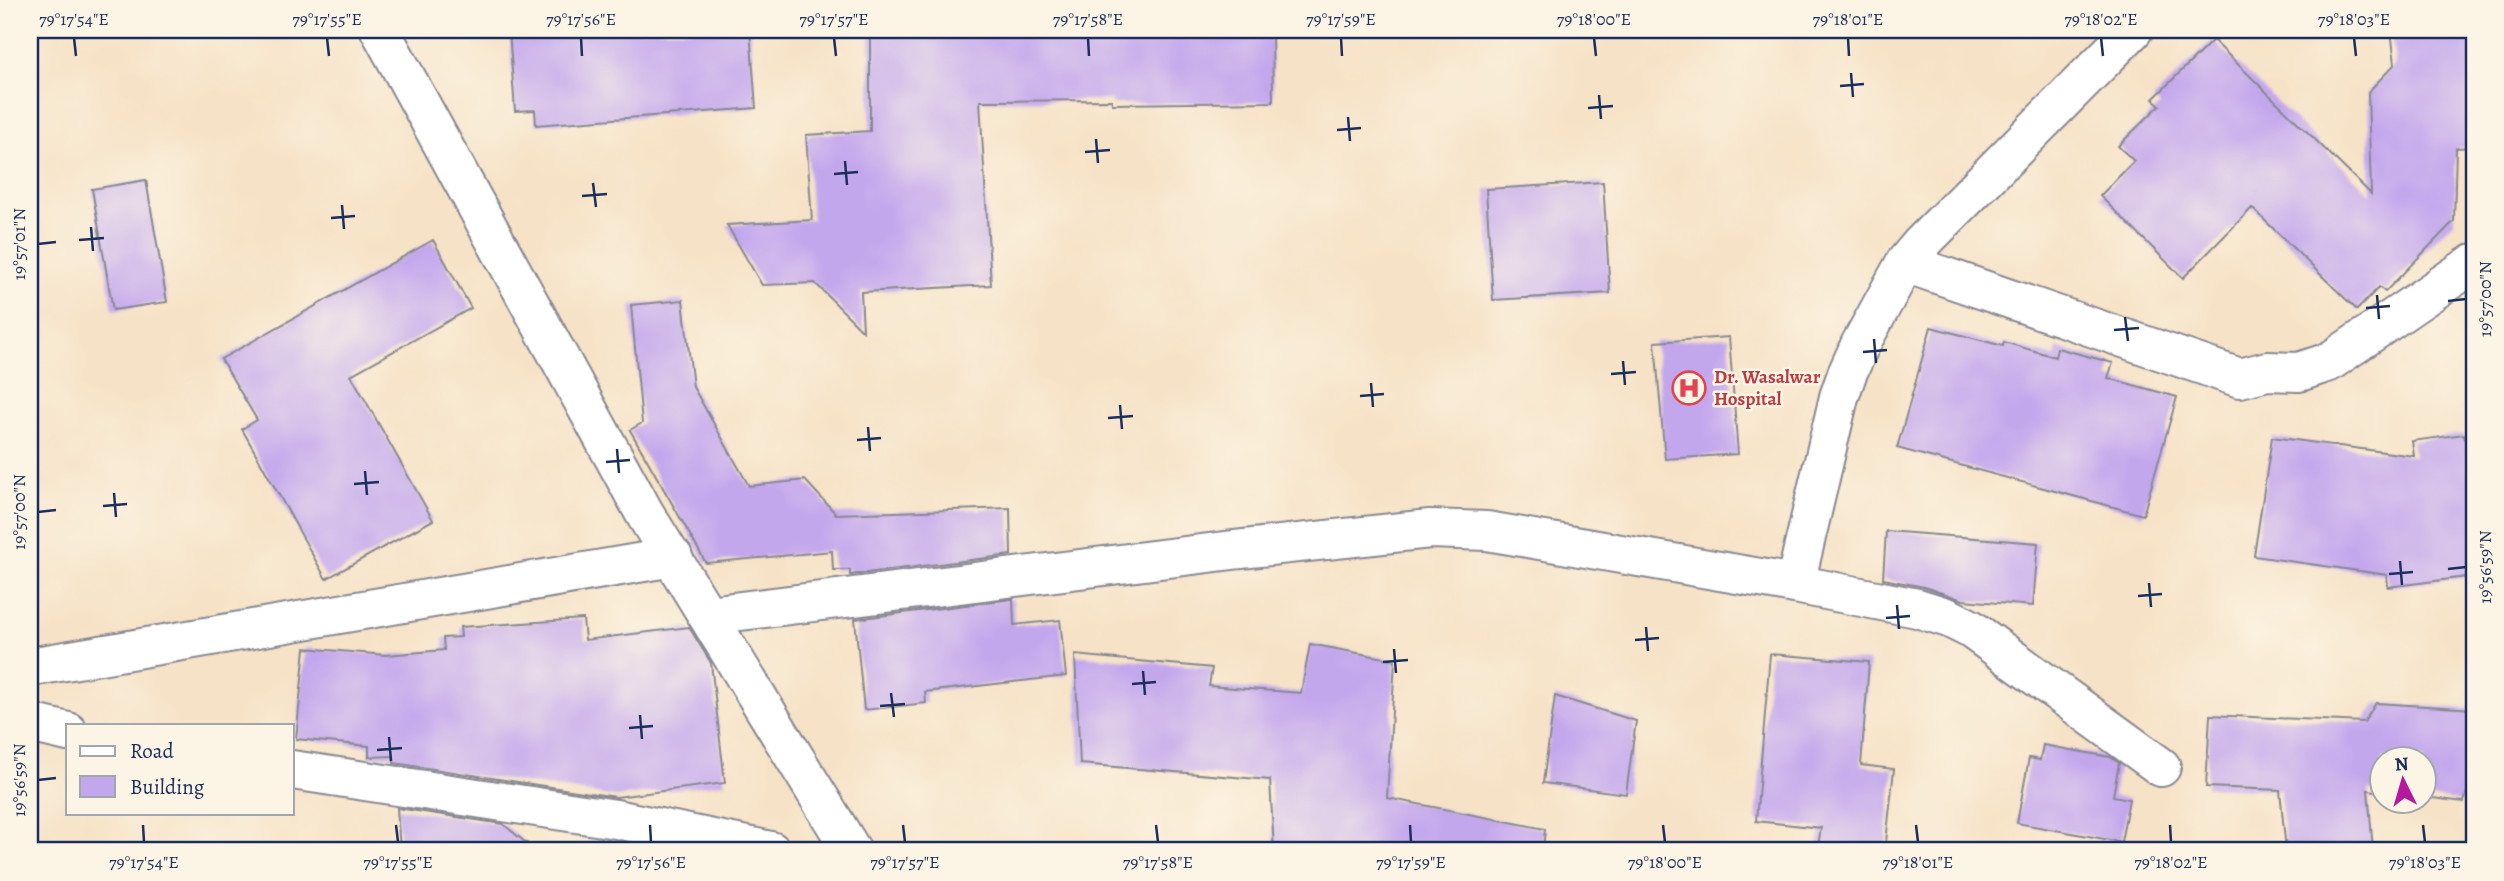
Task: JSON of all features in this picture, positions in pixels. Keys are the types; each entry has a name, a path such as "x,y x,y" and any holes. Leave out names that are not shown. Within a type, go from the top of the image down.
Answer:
{"street":[{"path":"380,30 645,513 852,851"},
{"path":"1795,584 1839,397 1860,345 1905,263 2133,30"},
{"path":"1905,263 2240,378 2267,371 2299,372 2329,362 2474,263"},
{"path":"708,615 1233,550 1430,529 1487,531 1795,584 1917,608 1949,618 1971,629 2161,767"},
{"path":"30,667 673,557"},
{"path":"30,723 66,732"},
{"path":"294,770 616,819 771,851"}],"building":[{"path":"509,30 750,30 756,108 536,125 535,110 515,111"},
{"path":"870,30 1272,30 1273,102 1112,104 1112,100 980,101 991,285 861,292 863,331 815,283 762,285 727,225 812,220 806,135 870,131"},
{"path":"2391,30 2474,30 2474,147 2456,148 2454,221 2385,292 2379,287 2357,310 2252,208 2183,278 2100,196 2134,161 2118,146 2160,105 2153,99 2213,40 2371,194 2368,92 2395,64"},
{"path":"146,180 167,302 113,310 92,189"},
{"path":"1603,182 1610,293 1493,300 1486,189"},
{"path":"433,240 471,308 351,375 433,520 326,579 242,429 257,420 221,359"},
{"path":"683,300 693,387 749,486 805,480 836,514 1010,508 1011,555 850,575 850,570 833,570 832,551 706,563 630,430 642,423 631,305"},
{"path":"1931,327 2003,346 2004,342 2055,357 2057,348 2113,363 2108,378 2177,397 2143,515 1897,448"},
{"path":"1729,337 1738,454 1665,459 1655,342"},
{"path":"2464,434 2465,440 2474,439 2474,576 2388,587 2387,575 2254,556 2272,437 2414,456 2412,441"},
{"path":"1886,531 2038,543 2033,606 1963,600 1924,587 1883,579"},
{"path":"1013,599 1014,625 1060,620 1066,676 925,692 926,703 864,710 855,619"},
{"path":"583,619 585,640 689,627 711,663 725,783 616,797 394,763 394,756 369,757 369,746 296,739 305,648 386,655 444,650 443,638 461,637 460,627"},
{"path":"1310,644 1395,660 1387,798 1545,829 1543,851 1274,851 1270,780 1080,764 1075,655 1212,668 1209,686 1301,693"},
{"path":"1770,654 1869,662 1861,765 1894,769 1885,851 1817,851 1821,828 1756,821"},
{"path":"1555,696 1636,721 1626,794 1543,783"},
{"path":"2376,703 2474,709 2474,769 2464,802 2438,799 2438,744 2368,744 2368,814 2373,851 2286,851 2280,790 2206,787 2210,715 2364,722"},
{"path":"2043,745 2110,757 2119,763 2113,796 2129,799 2121,842 2017,823 2029,758 2040,760"},
{"path":"397,808 503,824 536,851 400,851"}],"place":[{"name":"Dr. Wasalwar Hospital","path":"1689,388"}]}
